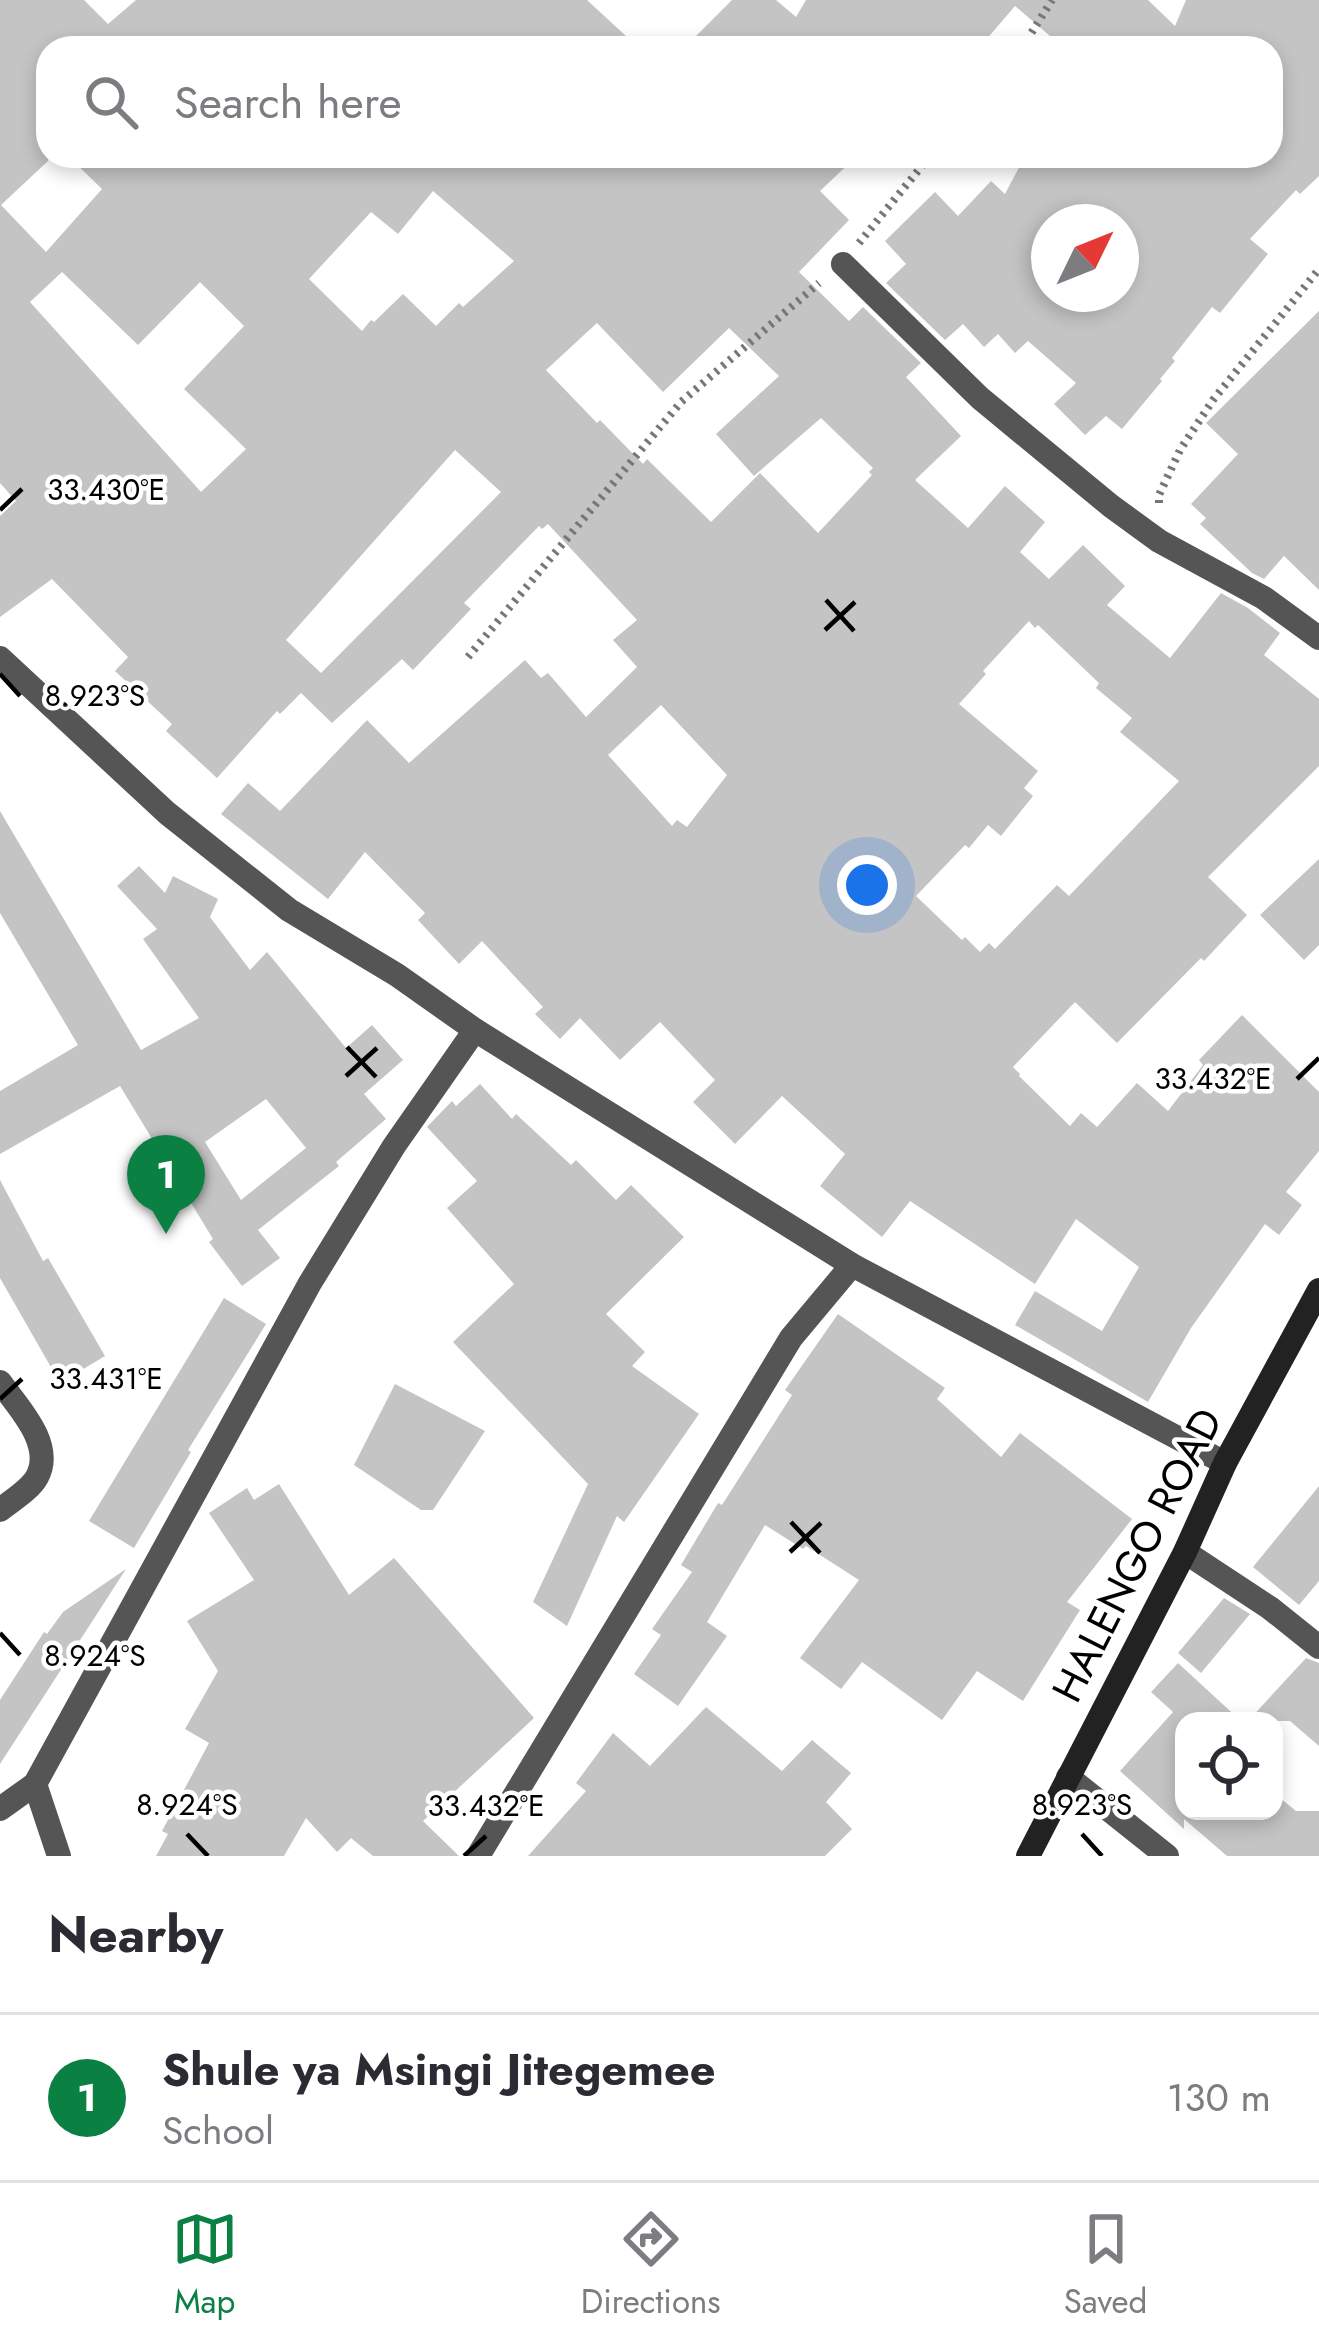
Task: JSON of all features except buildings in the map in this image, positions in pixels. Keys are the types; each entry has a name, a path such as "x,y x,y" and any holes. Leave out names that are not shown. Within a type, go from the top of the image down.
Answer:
{"street":[{"path":"843,264 980,398 1097,494 1159,541 1264,598 1319,638"},
{"path":"0,658 167,813 290,910 853,1265 1225,1463"},
{"path":"0,1809 35,1784 310,1283 394,1146 476,1030"},
{"path":"478,1856 790,1338 853,1265"},
{"name":"HALENGO ROAD","path":"1028,1856 1225,1463 1319,1290"},
{"path":"0,1382 33,1426 41,1456 37,1477 0,1510"},
{"path":"1184,1552 1270,1608 1319,1647"},
{"path":"1068,1777 1167,1856"},
{"path":"35,1784 59,1856"}],"path":[{"path":"1030,36 1052,0"},
{"path":"468,657 681,402 843,264 920,168"},
{"path":"1159,541 1159,496 1180,450 1213,400 1319,269"}],"place":[{"name":"Shule ya Msingi Jitegemee","path":"166,1234"}]}
